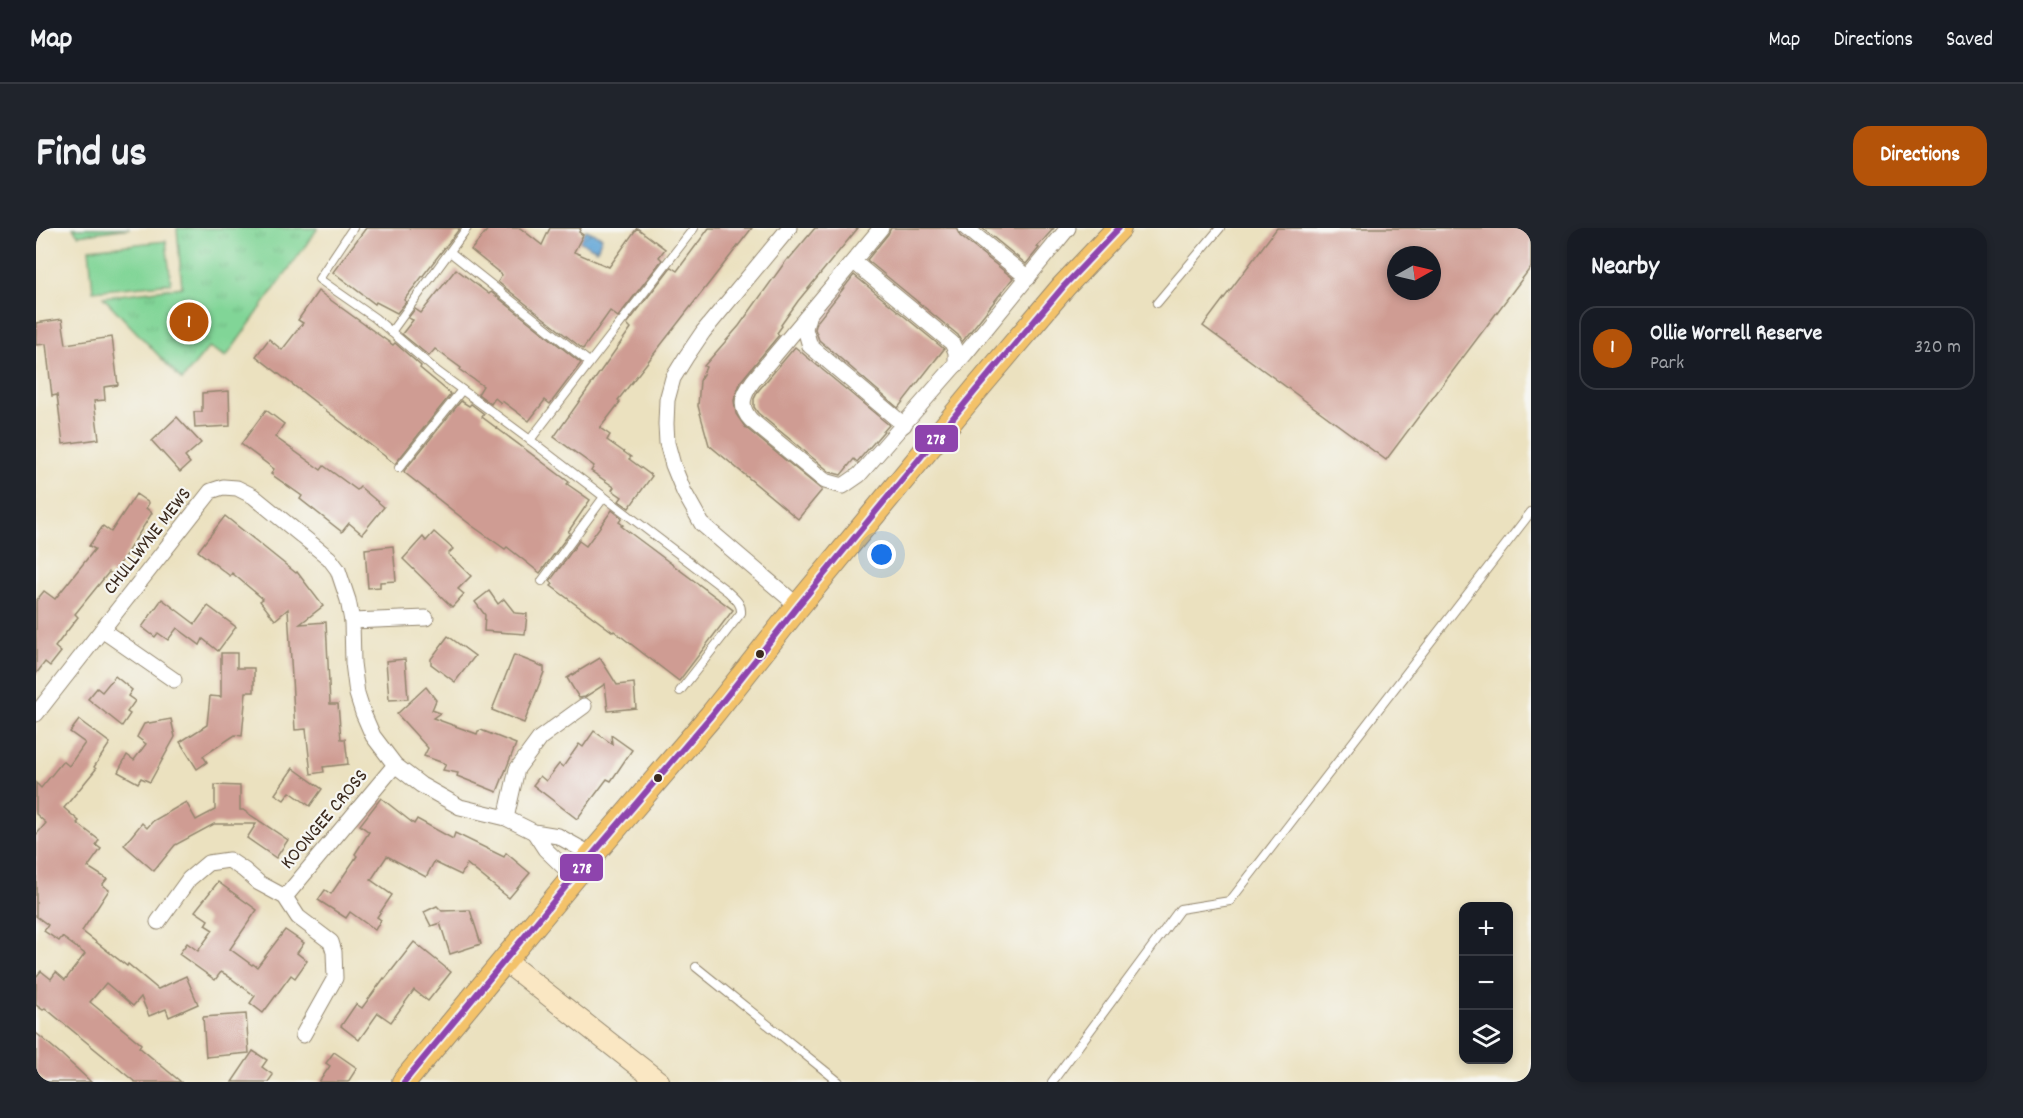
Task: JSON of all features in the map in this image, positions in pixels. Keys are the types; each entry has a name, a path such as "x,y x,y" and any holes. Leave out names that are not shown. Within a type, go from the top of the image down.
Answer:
{"main road":[{"path":"404,1082 592,855 711,716 798,606 1064,286 1119,228"},
{"path":"505,962 659,1082"}],"street":[{"path":"789,228 703,332 686,357 673,378 667,400 666,424 667,443 673,465 684,492 702,524 798,606"},
{"path":"881,228 747,390 743,398 742,406 745,414 825,481 843,486 859,475 956,365 1068,228"},
{"path":"966,228 1028,278"},
{"path":"854,262 952,343 956,352 956,365"},
{"path":"811,314 805,329 810,346 904,424"},
{"name":"CHULLWYNE MEWS","path":"36,714 211,491 237,488 253,496 329,558 338,570 344,585 352,621 353,663 357,693 373,736 394,765 422,785 460,807 506,818 534,832 558,836 592,855"},
{"path":"352,621 426,618"},
{"path":"102,630 174,680"},
{"path":"506,818 517,769 540,738 584,706"},
{"name":"KOONGEE CROSS","path":"285,897 394,765"},
{"name":"CHULLWYNE MEWS","path":"534,832 545,849 574,877"},
{"name":"KOONGEE CROSS","path":"158,922 189,879 208,863 229,860 259,883 285,897 298,917 331,942 334,952 335,978 303,1035"}],"lane":[{"path":"353,228 319,279 375,318 462,390 728,591 738,602 742,608 741,613 680,691"},
{"path":"391,332 467,228"},
{"path":"530,440 694,228"},
{"path":"1157,303 1220,228"},
{"path":"450,252 589,362"},
{"path":"399,468 462,390"},
{"path":"542,581 604,497"},
{"path":"1052,1082 1180,909 1230,901 1531,512"},
{"path":"696,967 839,1082"}],"green space":[{"path":"73,228 130,228 78,235"},
{"path":"177,228 318,228 226,357 209,347 182,380 103,297 182,287"},
{"path":"166,241 171,283 93,291 89,249"}],"water":[{"path":"586,230 602,237 597,250 579,241"}],"building":[{"path":"366,228 460,228 404,300 406,302 397,313 376,302 375,304 333,272"},
{"path":"489,228 520,228 542,245 550,228 581,228 579,232 583,235 574,252 609,267 637,228 665,249 659,257 662,260 618,317 610,311 583,349 498,282 502,275 471,250"},
{"path":"709,228 752,228 618,400 620,402 600,428 610,435 607,440 652,476 629,508 619,501 622,497 612,490 614,487 591,471 594,466 554,437 631,328 627,324 671,267 677,271"},
{"path":"815,228 858,228 798,301 781,325 777,333 779,335 741,381 734,400 736,414 745,427 822,490 798,519 709,445 698,406 700,381 706,367 704,366 739,326 788,258"},
{"path":"891,228 956,228 960,236 1013,278 962,342 958,335 867,260"},
{"path":"982,228 1054,228 1026,264"},
{"path":"1277,228 1531,228 1531,267 1386,460 1203,326"},
{"path":"456,269 489,294 491,292 581,363 550,404 545,400 529,421 502,401 501,403 495,398 491,404 478,394 483,386 460,370 461,368 435,349 429,356 402,334 413,320 408,318 415,309 421,313"},
{"path":"854,275 944,349 898,408 819,340 815,329 817,322"},
{"path":"318,291 393,345 395,343 451,394 395,464 256,356 269,339 282,350 303,323 298,320"},
{"path":"62,319 66,344 112,337 118,385 104,387 105,400 94,401 99,439 63,444 57,395 52,396 46,344 36,345 36,323"},
{"path":"795,347 889,425 857,462 854,459 841,475 830,472 758,413 754,407 754,399 758,391"},
{"path":"229,391 230,426 195,428 194,412 202,412 202,393"},
{"path":"461,401 469,406 471,404 484,414 482,417 590,500 568,532 570,533 540,573 507,547 505,549 471,525 404,471"},
{"path":"266,410 284,424 275,437 321,470 324,466 357,490 360,487 384,507 362,534 349,523 342,532 300,499 302,496 271,474 274,469 241,444"},
{"path":"177,417 201,443 185,457 190,463 180,472 152,441"},
{"path":"136,494 149,503 146,508 152,513 113,575 109,572 75,614 78,617 55,647 61,652 50,666 45,662 36,674 36,601 44,591 55,599 95,549 89,546 103,526 111,532"},
{"path":"612,510 622,518 619,522 623,525 621,526 733,610 679,681 551,586 553,584 550,581 579,541 586,546"},
{"path":"225,516 297,572 323,606 300,624 326,622 330,704 338,704 341,739 345,739 348,764 323,767 324,772 311,774 306,729 295,730 288,609 275,620 260,601 263,599 232,573 230,576 198,551"},
{"path":"434,532 453,549 448,554 471,576 458,589 464,594 452,607 403,559 423,537 426,541"},
{"path":"393,546 396,581 380,582 380,587 368,588 365,549"},
{"path":"489,591 498,604 504,599 515,613 527,614 525,634 484,631 485,615 475,602"},
{"path":"162,599 195,624 208,606 236,627 218,651 203,639 200,645 177,628 168,640 158,633 155,637 142,627"},
{"path":"448,636 475,656 455,682 431,664 431,659"},
{"path":"221,653 237,653 237,668 254,668 254,692 246,692 242,736 235,735 203,756 207,762 197,769 180,742 207,725 210,696 221,697"},
{"path":"514,655 544,667 524,723 492,710"},
{"path":"600,658 617,685 634,683 636,708 608,711 605,684 585,697 579,698 567,678"},
{"path":"405,659 408,699 389,700 386,661"},
{"path":"115,676 132,690 128,696 135,701 127,712 130,714 122,726 88,699 97,688 102,692"},
{"path":"426,687 436,700 432,710 440,713 433,718 477,734 481,730 516,744 497,792 457,776 458,773 443,770 446,764 424,756 428,748 397,714"},
{"path":"171,719 175,737 150,782 141,778 138,783 118,772 127,755 134,760 146,744 137,737 144,724"},
{"path":"79,720 110,743 94,767 96,769 64,808 79,821 77,823 99,840 96,845 101,849 88,867 107,879 102,885 109,890 82,931 158,989 186,976 198,1004 169,1017 166,1009 149,1016 141,997 133,1006 106,983 90,1002 141,1044 139,1047 181,1082 135,1082 45,1008 43,1010 36,1005 36,977 41,971 51,979 56,972 65,980 85,954 62,937 59,941 44,931 48,925 36,916 36,835 46,823 36,814 36,783 41,788 63,761 69,766 85,743 70,732"},
{"path":"594,731 612,744 611,735 632,750 611,781 607,779 577,819 533,785 540,776 546,781 559,764 563,767 579,744 583,747"},
{"path":"293,768 322,789 310,806 290,792 284,800 275,794"},
{"path":"215,785 240,786 240,810 288,840 276,858 247,838 256,824 214,824 175,845 154,871 124,845 142,823 147,828 153,821 186,802 196,820 215,810"},
{"path":"381,798 414,824 417,819 453,839 455,833 504,857 506,853 530,873 509,898 467,864 461,875 434,862 426,877 387,856 371,880 392,895 377,917 381,920 375,930 350,912 346,918 318,900 325,890 331,894 357,856 355,854 369,832 360,825"},
{"path":"218,882 257,910 230,949 252,965 257,967 285,930 304,943 297,953 307,961 295,978 291,975 263,1013 250,1003 255,996 225,974 221,972 215,980 179,954 187,943 198,951 213,930 205,925 208,920 195,911"},
{"path":"437,906 442,911 470,910 481,944 450,954 440,923 431,926 424,912"},
{"path":"414,942 451,972 428,1001 414,990 391,1022 378,1013 359,1040 341,1026 356,1004 362,1008"},
{"path":"246,1014 249,1053 206,1057 203,1017"},
{"path":"36,1033 91,1082 46,1082 36,1073"},
{"path":"253,1051 267,1060 262,1067 273,1075 268,1082 232,1082"},
{"path":"334,1052 357,1068 348,1082 319,1082 330,1066 326,1063"}],"transit line":[{"name":"278","path":"404,1082 592,855 711,716 798,606 976,390 1064,286 1119,228"}],"place":[{"name":"Ollie Worrell Reserve","path":"189,322"}]}
